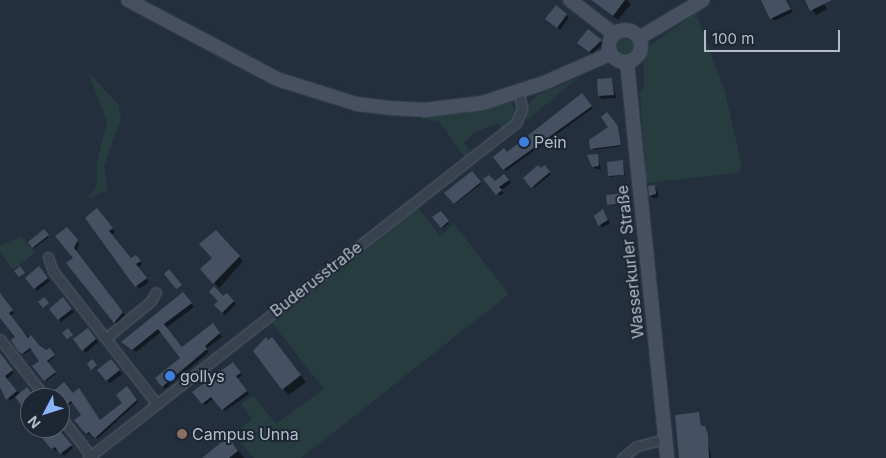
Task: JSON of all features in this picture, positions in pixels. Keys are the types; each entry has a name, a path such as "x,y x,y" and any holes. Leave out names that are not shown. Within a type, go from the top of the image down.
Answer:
{"main road":[{"path":"128,0 277,79 357,104 432,109 482,103 519,92 610,54"},
{"path":"570,0 614,34"},
{"path":"639,38 703,0"},
{"path":"629,30 639,38 641,50 627,62 615,59 610,54 608,44 614,34 629,30"},
{"name":"Wasserkurler Straße","path":"627,62 667,458"}],"street":[{"name":"Buderusstraße","path":"70,430 90,457 516,123 522,109 519,92"},
{"path":"48,257 53,271 157,404"},
{"path":"106,338 151,301 156,292"},
{"path":"0,339 38,388"},
{"path":"622,458 637,446 665,439"}],"green space":[{"path":"696,13 725,92 742,167 737,173 646,183 640,92 644,87 643,60 649,46"},
{"path":"625,38 631,40 633,46 631,52 625,54 619,52 617,46 619,40"},
{"path":"88,72 118,104 121,118 104,166 108,190 87,199 97,185 97,161 107,122"},
{"path":"578,78 528,119 524,119 528,105 537,95"},
{"path":"511,102 517,111 512,120 502,129 498,123 475,132 464,143 471,152 465,158 439,121 422,119 422,115 460,113"},
{"path":"418,208 440,236 454,224 509,294 301,458 254,458 233,435 252,419 241,404 253,395 276,424 324,389 272,323"},
{"path":"22,236 35,253 13,270 0,252 0,245"}],"building":[{"path":"591,0 625,0 613,16"},
{"path":"761,0 786,0 791,9 770,19"},
{"path":"805,0 832,0 810,11"},
{"path":"556,5 567,14 557,28 545,19"},
{"path":"588,29 602,40 589,52 577,43"},
{"path":"612,78 614,95 598,96 597,79"},
{"path":"582,93 592,106 503,170 493,157 504,148 507,152"},
{"path":"607,112 618,126 621,145 590,149 589,140 608,127 601,117"},
{"path":"598,154 599,166 592,167 587,155"},
{"path":"623,160 624,175 608,176 607,162"},
{"path":"538,165 541,168 545,165 550,172 531,188 523,178"},
{"path":"472,171 481,182 454,204 444,193"},
{"path":"504,174 509,180 499,187 502,190 496,195 483,179 489,175 495,181"},
{"path":"655,185 656,194 649,196 648,186"},
{"path":"626,193 628,203 607,205 606,195"},
{"path":"97,208 113,228 109,231 131,258 136,255 141,261 136,264 147,278 135,287 85,218"},
{"path":"603,209 608,220 598,226 594,216"},
{"path":"441,211 449,221 441,228 432,217"},
{"path":"67,227 78,240 74,248 123,312 114,323 66,263 73,258 55,236"},
{"path":"44,229 49,235 32,248 28,242"},
{"path":"216,230 240,256 213,284 200,269 212,258 199,244"},
{"path":"20,266 25,273 19,277 14,271"},
{"path":"39,266 48,278 34,289 25,278"},
{"path":"169,269 182,285 176,289 164,274"},
{"path":"214,286 223,296 227,293 234,301 222,313 214,305 218,301 209,292"},
{"path":"183,292 192,303 164,324 182,347 213,323 220,333 205,346 207,349 162,387 155,378 180,358 158,329 132,350 121,342"},
{"path":"0,293 13,310 9,313 28,338 31,335 39,345 46,350 50,348 55,355 47,361 56,372 44,381 32,366 39,361 30,348 22,354 18,351 11,340 15,337 0,318"},
{"path":"44,297 49,303 43,308 38,302"},
{"path":"63,297 72,309 58,320 49,309"},
{"path":"68,328 73,335 67,339 62,333"},
{"path":"88,328 96,339 82,351 73,339"},
{"path":"266,337 268,340 272,337 301,375 282,390 253,351"},
{"path":"0,353 13,370 5,376 17,391 6,400 0,387"},
{"path":"92,359 97,365 91,370 87,364"},
{"path":"111,359 120,370 106,381 97,370"},
{"path":"233,362 241,373 236,376 247,391 222,410 211,397 202,404 192,392"},
{"path":"64,382 69,388 57,388"},
{"path":"127,386 137,400 95,438 89,432 86,434 74,420 81,415 71,401 70,389 73,393 79,388 100,420 122,403 116,395"},
{"path":"20,393 20,403 15,397"},
{"path":"699,412 701,426 705,426 708,435 709,458 679,458 675,415"},
{"path":"228,437 238,451 229,458 202,458"},
{"path":"43,438 66,438 72,445 60,454 55,447 51,449"}],"place":[{"name":"Pein","path":"524,142"},
{"name":"gollys","path":"170,376"},
{"name":"Campus Unna","path":"182,434"}]}
